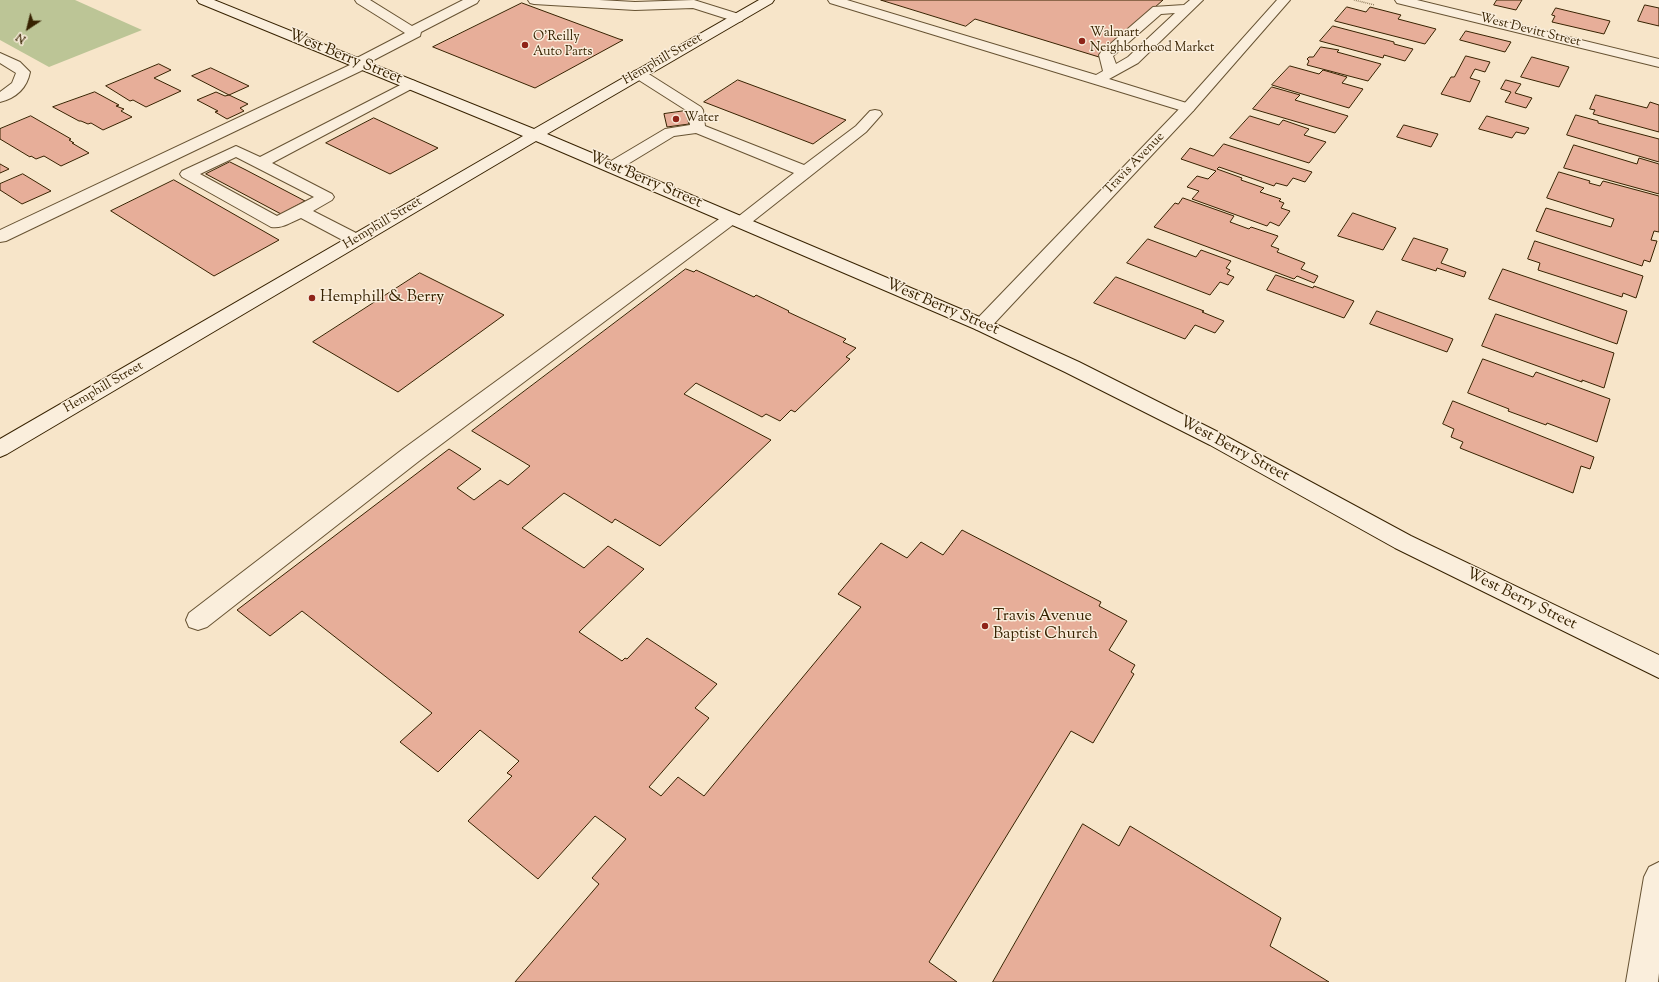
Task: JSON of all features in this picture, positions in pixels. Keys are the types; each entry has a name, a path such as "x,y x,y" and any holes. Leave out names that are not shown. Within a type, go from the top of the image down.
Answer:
{"main road":[{"name":"West Berry Street","path":"203,0 612,167 982,325 1072,367 1216,440 1403,542 1659,667"},
{"path":"0,237 360,64 413,36 415,33 361,0"},
{"path":"412,31 473,0"},
{"path":"534,0 635,6 694,4 737,18"},
{"name":"Hemphill Street","path":"0,449 639,74 768,0"},
{"path":"834,0 1188,108"},
{"path":"1098,80 1133,60 1197,0"},
{"name":"Travis Avenue","path":"982,325 1188,108 1284,0"},
{"name":"West Devitt Street","path":"1401,0 1659,63"},
{"path":"1111,73 1106,55 1158,10 1187,9"},
{"path":"0,57 16,65 23,72 22,81 14,90 0,98"},
{"path":"639,74 696,110 698,128"},
{"path":"253,166 410,84"},
{"path":"198,620 410,455 806,172 861,129 875,114"},
{"path":"612,167 670,132 698,128 806,172"},
{"path":"236,151 253,166 293,187 326,197 277,223 256,206 238,196 217,185 188,174 236,151"},
{"path":"301,211 356,240"},
{"path":"1642,982 1659,877"}],"green space":[{"path":"0,0 75,0 142,30 49,67 0,40"}],"building":[{"name":"Walmart Neighborhood Market","path":"881,0 1163,0 1099,57 975,19 966,26"},
{"path":"1497,0 1522,0 1516,10 1494,5"},
{"name":"O'Reilly Auto Parts","path":"522,3 623,40 535,88 433,47"},
{"path":"1645,5 1659,8 1659,26 1638,21"},
{"path":"1347,7 1366,12 1370,7 1401,15 1398,19 1436,29 1425,44 1335,21"},
{"path":"1556,8 1610,21 1604,34 1552,22 1555,16 1552,15"},
{"path":"1333,26 1394,42 1394,44 1413,49 1405,61 1384,55 1383,58 1320,41"},
{"path":"1466,31 1511,42 1505,52 1460,40"},
{"path":"1321,47 1339,50 1337,52 1381,64 1368,81 1307,65 1309,61 1307,59 1309,57 1313,57"},
{"path":"1466,56 1490,62 1485,72 1475,69 1470,78 1480,81 1470,102 1441,94 1451,77 1454,77"},
{"path":"1532,57 1569,67 1559,87 1521,77"},
{"path":"159,64 171,70 154,78 181,91 146,107 133,100 130,101 106,86"},
{"path":"1290,66 1319,74 1323,70 1347,77 1342,83 1363,89 1349,108 1272,85"},
{"path":"211,68 249,86 229,95 192,76"},
{"path":"738,80 846,120 813,144 704,102"},
{"path":"1506,80 1521,84 1515,93 1532,98 1526,108 1505,102 1511,92 1501,89"},
{"path":"1272,87 1300,95 1295,100 1348,116 1335,133 1253,109"},
{"path":"95,92 119,105 116,106 124,109 121,111 132,117 103,130 91,123 88,124 79,121 53,107"},
{"path":"216,92 225,96 229,95 248,104 240,108 244,111 227,119 215,112 218,111 197,100"},
{"path":"1596,95 1647,108 1650,102 1659,105 1659,132 1593,114 1595,110 1590,109"},
{"name":"Water","path":"685,111 689,124 667,127 664,114"},
{"path":"1576,115 1598,121 1598,123 1659,139 1659,162 1567,135"},
{"path":"31,116 71,139 69,140 74,143 72,143 89,153 61,166 44,156 36,159 31,156 30,157 0,139 0,129"},
{"path":"1250,116 1279,125 1283,120 1309,129 1304,135 1326,142 1309,163 1230,138"},
{"path":"1487,116 1529,128 1525,134 1516,132 1512,138 1479,129"},
{"path":"374,118 438,148 390,174 326,143"},
{"path":"1404,125 1438,134 1431,147 1397,137"},
{"path":"1224,144 1312,172 1305,182 1293,178 1287,186 1276,183 1274,186 1219,167 1217,169 1242,178 1241,180 1264,188 1260,192 1281,199 1279,201 1284,203 1281,208 1290,211 1279,226 1270,222 1267,226 1192,199 1199,191 1187,187 1197,176 1208,179 1216,171 1181,159 1190,148 1213,156"},
{"path":"1574,145 1637,164 1639,158 1659,164 1659,194 1564,168"},
{"path":"230,162 305,201 281,214 206,174"},
{"path":"0,164 9,169 0,173"},
{"path":"1559,172 1590,181 1589,183 1600,186 1603,181 1659,196 1659,232 1654,231 1651,240 1657,241 1650,262 1644,260 1642,266 1536,231 1546,208 1611,227 1614,219 1547,198"},
{"path":"23,174 51,191 22,204 0,190 0,184"},
{"path":"174,180 279,240 214,276 111,211"},
{"path":"1183,198 1234,216 1230,222 1249,229 1251,227 1278,236 1271,246 1279,249 1277,252 1305,263 1301,269 1318,276 1314,283 1297,276 1294,279 1154,227 1175,203 1178,204"},
{"path":"1353,213 1396,228 1383,250 1338,236"},
{"path":"1414,238 1448,249 1441,263 1466,272 1464,277 1437,268 1436,271 1402,260"},
{"path":"1148,239 1196,257 1201,250 1231,261 1226,268 1230,270 1227,274 1234,277 1228,285 1220,282 1210,295 1127,263"},
{"path":"1535,241 1643,276 1636,298 1623,293 1622,297 1538,270 1540,263 1528,259"},
{"name":"Travis Avenue Baptist Church","path":"686,269 694,272 696,270 754,297 756,295 789,311 788,312 846,339 843,342 856,348 846,357 850,359 795,412 791,410 780,421 766,414 762,417 696,383 684,394 771,440 660,546 615,519 612,523 564,493 522,528 584,568 608,546 644,569 579,632 622,661 625,658 627,659 647,638 717,684 695,708 709,718 649,787 661,796 678,777 704,796 861,607 838,594 881,543 907,558 921,542 943,555 962,530 1101,602 1099,606 1127,621 1109,650 1135,665 1131,672 1134,674 1093,743 1071,731 929,962 957,982 515,982 599,884 592,878 626,839 595,816 538,879 468,821 512,776 507,773 519,761 480,730 438,772 400,742 432,713 302,611 270,636 237,610 449,449 481,469 457,488 474,500 500,480 508,485 530,466 472,431"},
{"path":"1503,269 1627,311 1617,344 1489,299"},
{"path":"420,273 504,315 398,392 313,342"},
{"path":"1276,275 1313,288 1314,286 1354,301 1344,318 1267,290"},
{"path":"1116,277 1204,311 1202,312 1224,321 1215,333 1195,325 1185,339 1094,303"},
{"path":"1377,311 1453,339 1447,352 1370,324"},
{"path":"1496,314 1614,353 1604,388 1582,380 1582,382 1482,346"},
{"path":"1483,359 1533,377 1536,372 1610,399 1597,442 1547,423 1546,425 1508,411 1509,409 1468,393"},
{"path":"1453,401 1594,457 1590,469 1581,466 1573,493 1460,448 1463,442 1451,437 1454,429 1443,424"},
{"path":"1083,824 1119,846 1130,826 1281,918 1270,946 1329,982 993,982"}],"place":[{"name":"Walmart Neighborhood Market","path":"1082,41"},
{"name":"O'Reilly Auto Parts","path":"525,45"},
{"name":"Water","path":"676,119"},
{"name":"Hemphill & Berry","path":"312,298"},
{"name":"Travis Avenue Baptist Church","path":"985,626"}]}
